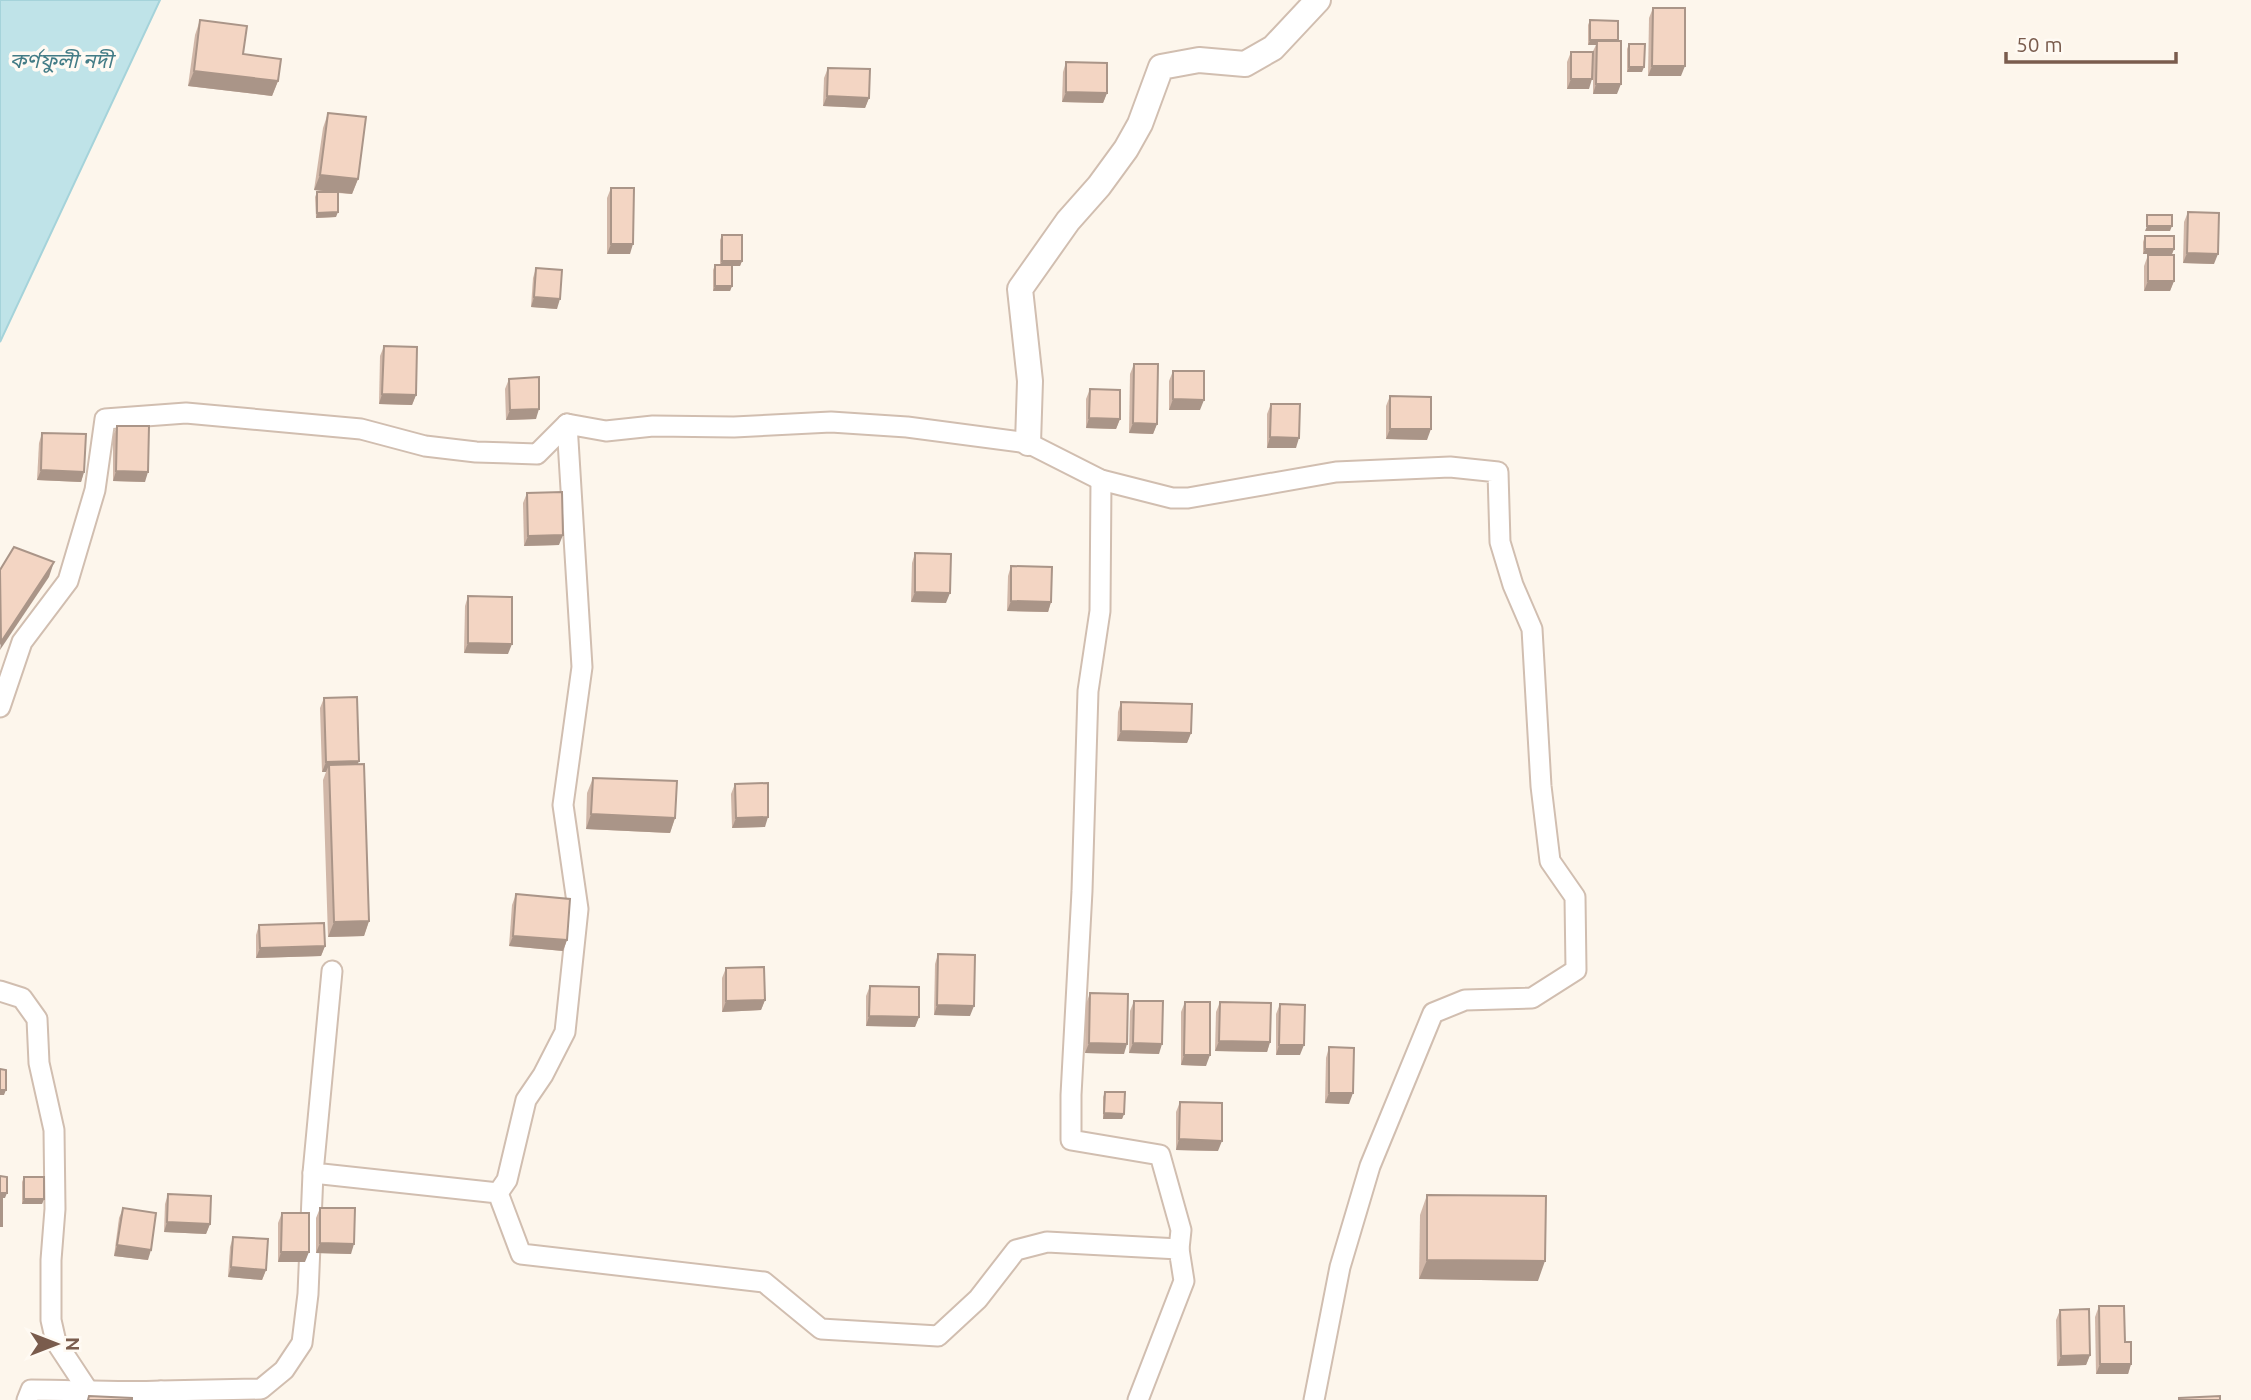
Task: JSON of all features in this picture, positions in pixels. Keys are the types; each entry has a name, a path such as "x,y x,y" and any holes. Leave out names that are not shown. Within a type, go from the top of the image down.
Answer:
{"street":[{"path":"1028,443 1030,381 1020,289 1068,221 1099,186 1126,149 1140,124 1161,66 1199,60 1245,64 1273,48 1318,0"},
{"path":"0,707 22,642 68,581 95,490 105,419 186,413 360,429 425,446 476,452 537,454 567,424"},
{"path":"567,424 606,431 653,426 734,427 831,422 907,427 1028,443 1101,480 1172,498 1188,498 1336,472 1450,467 1499,472 1500,542 1513,584 1532,629 1541,786 1550,861 1575,897 1576,970 1532,998 1465,1000 1433,1013 1370,1166 1340,1267 1314,1400"},
{"path":"499,1193 508,1180 526,1100 544,1075 565,1032 578,909 563,805 582,667 567,424"},
{"path":"1101,480 1100,611 1087,691 1082,891 1071,1140 1160,1155 1181,1230 1179,1249 1184,1281 1138,1400"},
{"path":"27,1400 31,1390 87,1389 157,1396 261,1389 284,1370 302,1343 308,1294 313,1172 332,971"},
{"path":"0,991 22,998 37,1019 39,1063 54,1130 55,1209 51,1260 51,1320 56,1342 87,1389"},
{"path":"313,1172 499,1193"},
{"path":"499,1193 521,1254 764,1282 821,1329 938,1336 978,1299 1016,1250 1047,1242 1179,1249"}],"water":[{"name":"কর্ণফুলী নদী","path":"0,0 160,0 0,342"}],"building":[{"path":"1653,8 1685,8 1685,66 1652,66"},
{"path":"200,20 247,26 243,54 281,59 278,81 194,71"},
{"path":"1590,20 1618,21 1618,40 1590,40"},
{"path":"1597,41 1621,41 1621,84 1596,84"},
{"path":"1629,44 1645,44 1644,67 1629,67"},
{"path":"1571,52 1593,52 1592,79 1571,79"},
{"path":"1066,62 1107,63 1107,93 1066,92"},
{"path":"828,68 870,69 869,98 827,96"},
{"path":"328,113 366,117 358,179 320,175"},
{"path":"611,188 634,188 633,244 611,244"},
{"path":"317,192 338,192 338,212 317,213"},
{"path":"2188,212 2219,213 2218,254 2187,253"},
{"path":"2147,215 2172,215 2172,226 2147,226"},
{"path":"722,235 742,235 742,261 722,261"},
{"path":"2145,236 2174,236 2174,249 2145,249"},
{"path":"2148,255 2174,255 2174,281 2148,281"},
{"path":"715,265 732,265 732,286 715,286"},
{"path":"536,268 562,270 560,299 534,297"},
{"path":"384,346 417,347 416,395 382,394"},
{"path":"1134,364 1158,364 1157,424 1133,423"},
{"path":"1173,371 1204,371 1204,400 1173,399"},
{"path":"539,377 539,409 510,410 509,379"},
{"path":"1090,389 1120,390 1120,419 1089,418"},
{"path":"1390,396 1431,397 1431,429 1390,429"},
{"path":"1271,404 1300,404 1299,438 1270,437"},
{"path":"117,426 149,426 148,472 116,471"},
{"path":"42,433 86,434 84,472 41,470"},
{"path":"562,492 563,535 528,536 527,493"},
{"path":"14,547 54,562 1,642 0,570"},
{"path":"915,553 951,554 950,593 915,592"},
{"path":"1011,566 1052,567 1051,602 1011,601"},
{"path":"468,596 512,597 512,644 468,643"},
{"path":"357,697 359,761 326,762 324,698"},
{"path":"1121,702 1192,704 1191,733 1121,731"},
{"path":"364,764 369,921 334,922 329,765"},
{"path":"593,778 677,781 675,818 591,814"},
{"path":"768,783 768,817 736,818 735,784"},
{"path":"516,894 570,899 567,940 513,936"},
{"path":"324,923 325,946 260,948 259,925"},
{"path":"938,954 975,955 974,1006 937,1005"},
{"path":"764,967 765,1000 726,1001 726,968"},
{"path":"870,986 919,987 919,1017 869,1016"},
{"path":"1090,993 1128,994 1127,1044 1089,1043"},
{"path":"1134,1001 1163,1001 1162,1044 1133,1043"},
{"path":"1185,1002 1210,1002 1210,1055 1184,1055"},
{"path":"1220,1002 1271,1003 1270,1042 1219,1041"},
{"path":"1280,1004 1305,1005 1304,1045 1279,1045"},
{"path":"1329,1047 1354,1048 1353,1093 1329,1093"},
{"path":"0,1069 6,1070 6,1090 0,1090"},
{"path":"1105,1092 1125,1092 1124,1114 1104,1113"},
{"path":"1180,1102 1222,1103 1222,1141 1179,1139"},
{"path":"0,1176 7,1177 7,1193 0,1193"},
{"path":"24,1177 44,1177 44,1199 24,1199"},
{"path":"168,1194 211,1196 210,1224 167,1222"},
{"path":"1427,1195 1546,1196 1545,1261 1427,1260"},
{"path":"2,1196 2,1226 0,1226"},
{"path":"123,1208 156,1213 151,1250 117,1245"},
{"path":"320,1208 355,1208 354,1244 320,1243"},
{"path":"282,1213 309,1213 309,1252 281,1252"},
{"path":"233,1237 268,1239 266,1270 231,1267"},
{"path":"2099,1306 2124,1306 2125,1342 2131,1342 2131,1364 2100,1364"},
{"path":"2089,1309 2090,1355 2061,1356 2060,1310"},
{"path":"89,1396 132,1398 132,1400 88,1400"},
{"path":"2220,1396 2220,1400 2179,1400 2179,1398"}]}
